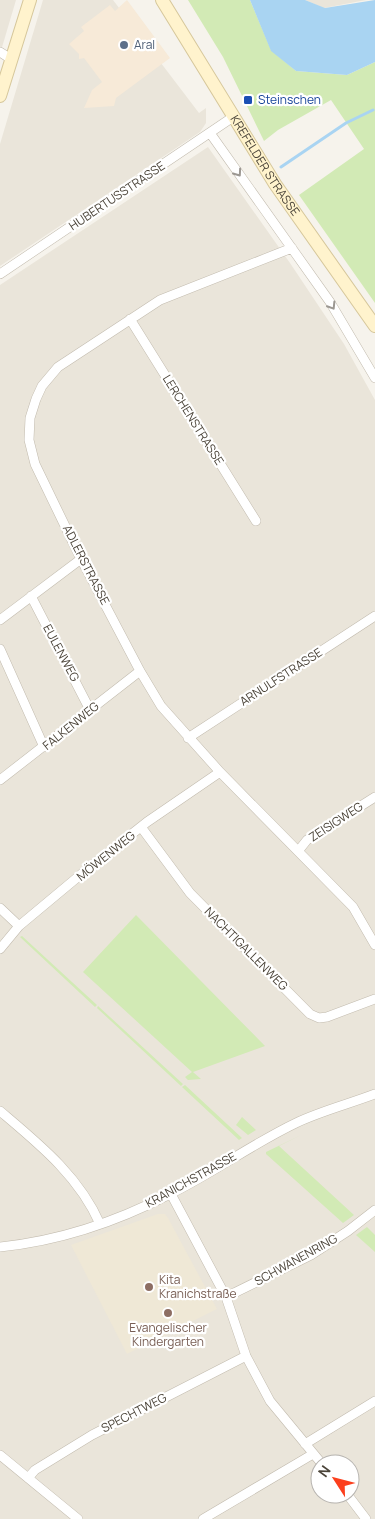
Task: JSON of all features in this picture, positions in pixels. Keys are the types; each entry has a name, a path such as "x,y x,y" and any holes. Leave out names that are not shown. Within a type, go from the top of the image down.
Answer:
{"main road":[{"path":"0,96 5,56 30,0"},
{"name":"KREFELDER STRASSE","path":"162,0 275,184 375,326"}],"street":[{"name":"HUBERTUSSTRASSE","path":"0,274 233,117"},
{"name":"KREFELDER STRASSE","path":"210,133 330,302 375,378"},
{"name":"ADLERSTRASSE","path":"292,248 160,300 58,367 42,386 30,418 29,440 35,464 82,559 140,671 161,706 220,772 299,850 353,907 375,945"},
{"name":"LERCHENSTRASSE","path":"130,319 256,521"},
{"path":"0,620 82,559"},
{"name":"EULENWEG","path":"31,596 90,710"},
{"name":"ARNULFSTRASSE","path":"188,738 375,616"},
{"path":"0,649 44,747"},
{"name":"FALKENWEG","path":"0,780 140,671"},
{"name":"MÖWENWEG","path":"0,949 19,926 141,827 220,772"},
{"name":"ZEISIGWEG","path":"299,850 307,840 375,797"},
{"name":"NACHTIGALLENWEG","path":"141,827 190,893 310,1014 318,1018 327,1017 375,999"},
{"path":"0,908 19,926"},
{"name":"KRANICHSTRASSE","path":"0,1247 62,1235 100,1224 172,1194 297,1122 375,1094"},
{"path":"0,1111 53,1156 91,1204 100,1224"},
{"path":"172,1194 226,1296 246,1356 270,1401 313,1454"},
{"name":"SCHWANENRING","path":"226,1296 311,1254 348,1231 375,1210"},
{"name":"SPECHTWEG","path":"28,1478 35,1470 92,1435 246,1356"},
{"path":"305,1444 375,1402"},
{"path":"0,1455 78,1519"},
{"path":"204,1519 310,1456"},
{"path":"355,1504 366,1519"}],"shaded area":[{"path":"0,0 16,0 0,54"},
{"path":"43,0 113,0 199,113 206,108 206,123 200,132 0,266 0,144"},
{"path":"127,0 170,58 116,98 114,106 84,108 92,90 102,82 84,58 79,59 79,54 69,44 84,31 81,27 110,5 115,11"},
{"path":"305,0 366,0 324,8"},
{"path":"208,147 290,263 344,344 375,400 375,1519 0,1519 0,285"},
{"name":"Kita Kranichstraße","path":"158,1214 165,1214 168,1218 217,1309 127,1354 71,1245"}],"green space":[{"path":"188,0 250,0 271,50 296,71 347,75 375,62 375,303 299,195 364,149 331,100 278,130 264,141 223,57"},
{"path":"136,915 265,1046 193,1072 201,1079 188,1080 185,1077 192,1072 83,972"},
{"path":"22,936 97,1005 95,1007 20,937"},
{"path":"98,1006 183,1084 181,1086 97,1008"},
{"path":"185,1085 242,1138 239,1140 182,1087"},
{"path":"242,1117 256,1130 248,1135 236,1125"},
{"path":"301,1135 279,1146 354,1215 343,1223 266,1154 266,1152"},
{"path":"367,1227 375,1235 375,1252 356,1235"}],"water":[{"path":"250,0 305,0 325,8 375,0 375,62 347,75 296,71 271,51"}],"waterway":[{"path":"281,167 346,123 373,110"}],"place":[{"name":"Aral","path":"124,45"},
{"name":"Steinschen","path":"248,100"},
{"name":"Kita Kranichstraße","path":"149,1287"},
{"name":"Evangelischer Kindergarten","path":"168,1313"}]}
